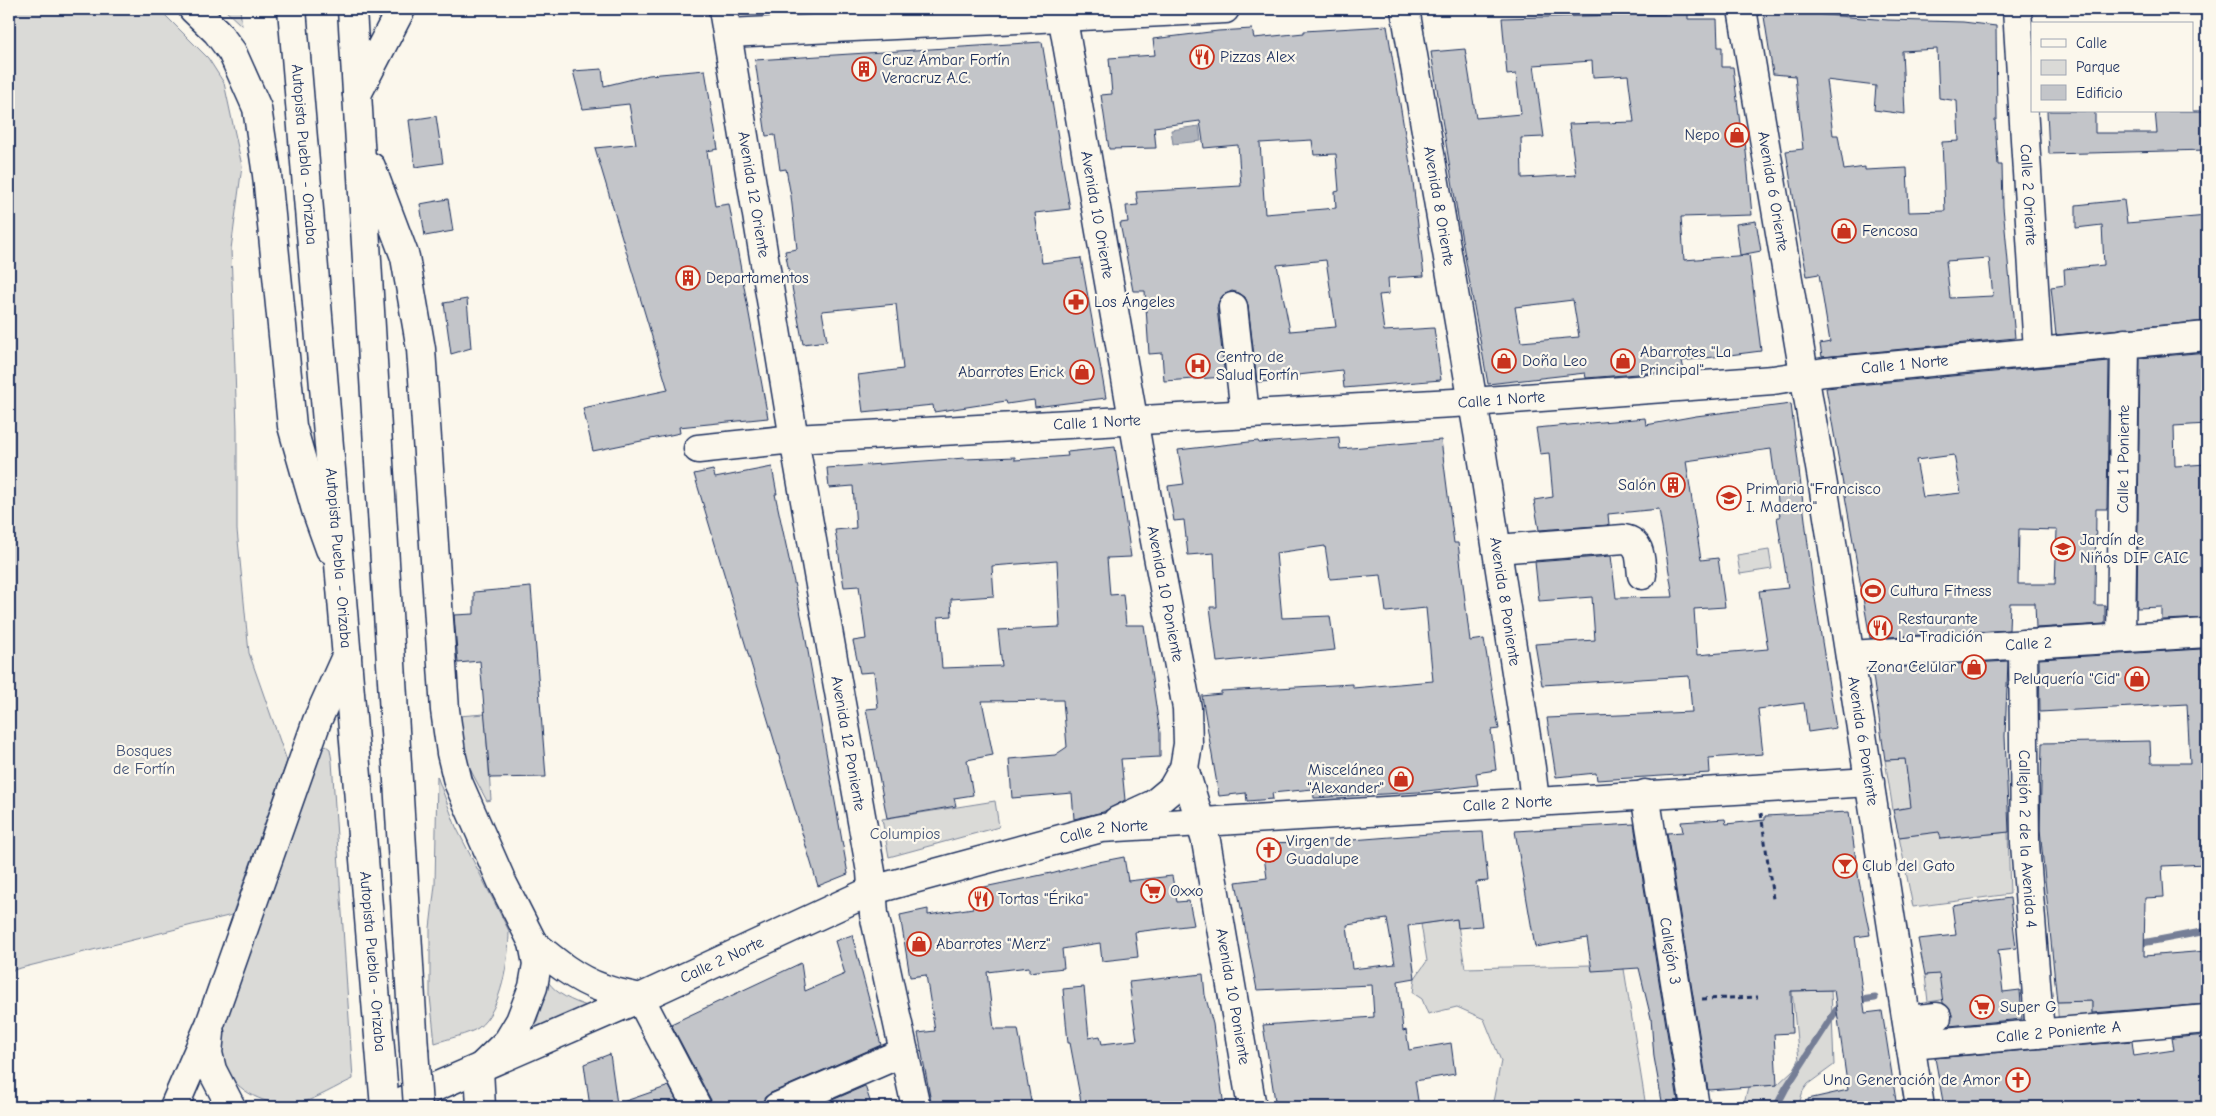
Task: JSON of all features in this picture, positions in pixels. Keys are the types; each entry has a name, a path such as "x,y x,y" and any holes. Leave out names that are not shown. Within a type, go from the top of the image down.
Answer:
{"main road":[{"path":"193,9 217,32 232,52 257,108 267,175 292,426 316,510 342,579"},
{"name":"Autopista Puebla - Orizaba","path":"292,9 342,579 385,1107"},
{"name":"Autopista Puebla - Orizaba","path":"352,9 418,1107"},
{"path":"357,94 401,9"},
{"path":"726,21 1225,9"},
{"name":"Avenida 8 Oriente","path":"1405,9 1472,402"},
{"name":"Avenida 6 Oriente","path":"1742,9 1804,375"},
{"name":"Calle 2 Oriente","path":"2017,9 2038,351"},
{"name":"Avenida 10 Oriente","path":"1062,12 1132,420"},
{"name":"Avenida 12 Oriente","path":"726,21 794,439"},
{"path":"361,141 405,257 422,348 445,710 451,753 458,782 533,943 537,964 533,987 520,1021 508,1040 479,1069 481,1107"},
{"path":"1233,307 1245,414"},
{"name":"Calle 1 Norte","path":"698,449 794,439 1472,402 1773,380 1804,375 2038,351 2207,336"},
{"name":"Calle 1 Poniente","path":"2121,637 2125,343"},
{"name":"Avenida 6 Poniente","path":"1804,375 1850,655 1920,1107"},
{"name":"Avenida 8 Poniente","path":"1472,402 1497,549 1535,801"},
{"name":"Avenida 10 Poniente","path":"1101,828 1154,804 1172,789 1184,768 1188,744 1187,708 1132,420"},
{"name":"Avenida 12 Poniente","path":"794,439 873,890 874,914 916,1107"},
{"path":"1497,549 1624,539 1632,540 1638,545 1642,575"},
{"name":"Calle 2","path":"1850,655 2207,633"},
{"name":"Callejón 2 de la Avenida 4","path":"2023,644 2025,844 2040,1033"},
{"path":"174,1107 210,1024 317,721 347,654"},
{"name":"Avenida 10 Poniente","path":"1184,768 1206,841 1252,1107"},
{"name":"Calle 2 Norte","path":"389,1107 640,998 873,890 1101,828 1870,782"},
{"name":"Callejón 3","path":"1646,794 1695,1107"},
{"path":"533,943 557,964 572,974 601,988 640,998 697,1107"},
{"path":"1908,1032 1937,1017"},
{"name":"Calle 2 Poniente A","path":"1908,1032 2040,1033 2207,1020"},
{"path":"210,1024 208,1054 212,1070 231,1107"},
{"path":"777,1107 904,1052"}],"path":[{"path":"1757,788 1774,899"},
{"path":"1679,999 1758,997"}],"green space":[{"name":"Bosques de Fortín","path":"9,9 159,9 208,58 224,83 242,166 231,249 237,429 237,530 249,653 287,761 232,915 9,971"},
{"path":"224,9 240,9 242,26"},
{"path":"1769,550 1772,569 1740,574 1737,555"},
{"path":"485,714 491,800 487,801 462,754 458,716"},
{"path":"322,743 330,749 332,761 353,1079 307,1101 279,1104 269,1102 249,1093 233,1080 224,1062 222,1033"},
{"path":"1905,759 1934,805 1941,839 2008,832 2010,894 1913,907 1899,837 1926,833 1921,806 1893,810 1885,760"},
{"path":"437,776 456,827 509,931 508,955 503,983 493,1009 486,1020 474,1030 435,1043 430,996 430,928 435,885"},
{"name":"Columpios","path":"995,801 999,827 889,857 882,819"},
{"path":"1457,919 1465,968 1591,965 1624,969 1646,1107 1492,1107 1501,1061 1484,1019 1457,1007 1428,1014 1422,999 1413,993 1415,978 1427,961 1421,924"},
{"path":"1962,971 1954,998 1928,1002 1925,975"},
{"path":"548,982 556,991 587,1006 535,1028"},
{"path":"1831,990 1834,1065 1808,1084 1803,1091 1798,1107 1743,1107 1748,1087 1777,1085 1794,1069 1799,1060 1792,991"},
{"path":"2092,1001 2092,1021 2059,1025 2057,1002"}],"shaded area":[{"path":"1199,126 1201,141 1173,144 1171,130"}],"building":[{"path":"1763,10 1888,20 1963,22 1996,26 1997,120 1995,120 1998,165 2002,165 2003,207 2015,338 1822,357 1820,344 1830,342 1819,274 1807,276 1786,151 1803,149 1795,76 1773,74","holes":["1937,49 1939,98 1957,101 1959,141 1942,142 1945,211 1909,212 1907,168 1865,170 1865,167 1844,170 1838,135 1833,135 1826,80 1876,86 1874,110 1905,114 1902,51","1989,258 1993,296 1950,298 1946,261"]},
{"path":"1688,11 1688,19 1717,19 1718,47 1722,47 1722,67 1733,67 1741,132 1745,141 1752,215 1681,217 1684,260 1749,255 1761,351 1682,361 1684,370 1586,378 1585,373 1488,384 1431,52 1465,49 1476,118 1521,114 1516,74 1507,75 1502,18 1665,14 1665,12","holes":["1592,61 1593,77 1628,75 1634,122 1569,124 1576,175 1522,178 1521,138 1544,137 1534,65","1573,300 1579,337 1521,342 1515,307"]},
{"path":"1387,26 1413,182 1424,276 1388,278 1389,294 1379,295 1384,331 1434,328 1441,380 1344,388 1342,370 1298,375 1298,380 1257,382 1248,305 1245,297 1232,291 1223,295 1217,308 1225,377 1164,381 1162,353 1149,354 1145,291 1133,291 1120,223 1128,222 1126,206 1138,205 1136,192 1241,186 1238,145 1204,148 1200,121 1154,127 1156,148 1109,149 1101,95 1112,94 1109,58 1155,55 1153,39 1252,29 1254,38 1304,33 1304,31","holes":["1312,140 1314,155 1336,154 1339,191 1335,192 1336,208 1265,214 1260,143","1326,260 1336,327 1290,331 1277,265"]},
{"path":"1042,42 1070,209 1035,213 1042,263 1081,258 1106,398 1035,407 1034,400 1007,404 1006,401 934,412 933,405 863,412 858,375 903,369 896,304 822,311 827,341 803,344 785,251 797,249 791,196 786,169 780,170 775,135 766,136 755,60"},
{"path":"602,69 604,86 649,75 705,70 718,149 707,151 715,206 729,204 768,418 679,427 680,433 593,451 583,408 668,390 595,148 636,144 629,104 583,109 573,71"},
{"path":"2207,111 2207,150 2049,154 2047,112 2095,112 2095,133 2157,133 2155,112"},
{"path":"436,116 443,163 415,167 409,120"},
{"path":"448,199 453,231 425,236 420,204"},
{"path":"2124,200 2127,223 2207,216 2207,321 2056,335 2051,287 2065,285 2064,269 2104,265 2102,225 2076,228 2076,205"},
{"path":"1756,221 1761,251 1740,255 1736,224"},
{"path":"467,299 471,348 451,354 444,303"},
{"path":"2207,352 2207,424 2174,426 2175,466 2207,464 2207,618 2162,620 2162,607 2137,608 2140,358"},
{"path":"2109,361 2107,509 2096,509 2095,605 2105,605 2105,624 2036,628 2035,603 2010,603 2009,630 1870,638 1826,388","holes":["1954,455 1961,493 1923,497 1916,460","2019,529 2057,530 2055,584 2018,584"]},
{"path":"1791,404 1813,586 1836,728 1808,732 1804,703 1758,709 1763,754 1709,758 1710,773 1597,780 1596,773 1556,777 1547,718 1692,712 1689,676 1542,685 1535,644 1595,640 1592,597 1539,601 1535,562 1611,556 1616,598 1673,597 1659,509 1608,514 1609,525 1539,530 1534,500 1553,497 1549,453 1540,454 1536,428 1645,418 1646,425 1696,416","holes":["1771,449 1780,517 1777,517 1788,588 1759,591 1768,649 1697,655 1694,609 1725,607 1718,558 1701,560 1686,461"]},
{"path":"1339,437 1340,449 1441,440 1454,543 1458,543 1470,641 1484,639 1499,729 1491,730 1496,770 1476,773 1478,785 1418,792 1314,798 1313,789 1272,793 1273,799 1247,801 1246,793 1219,796 1202,696 1221,694 1221,691 1353,684 1353,688 1433,681 1426,608 1386,612 1381,575 1330,579 1325,546 1276,553 1282,618 1330,616 1335,650 1217,662 1210,607 1217,607 1214,553 1188,555 1184,520 1174,521 1168,486 1184,484 1178,450 1258,441 1259,443"},
{"path":"1115,447 1131,557 1107,558 1110,595 1123,594 1126,625 1144,625 1160,733 1160,757 1121,759 1125,800 1103,812 1074,819 1072,793 1012,798 1009,759 1055,755 1067,747 1063,700 982,701 993,755 967,760 973,795 954,798 956,806 887,818 866,709 878,708 874,672 860,673 853,641 866,639 859,586 844,587 835,530 856,528 853,486 829,488 827,468 965,458 1015,457 1015,460 1068,456 1067,452","holes":["1057,561 1060,627 998,630 1002,666 942,668 938,617 952,616 951,599 994,596 992,566"]},
{"path":"772,467 777,494 775,494 804,629 848,874 818,886 694,474 713,470 715,478"},
{"path":"531,587 546,777 490,778 480,661 458,663 454,615 474,614 474,592"},
{"path":"2201,649 2202,664 2207,664 2207,864 2162,866 2164,897 2145,898 2144,956 2207,951 2207,1004 2092,1013 2092,1001 2057,1002 2040,829 2042,743 2150,741 2151,763 2190,763 2187,704 2040,712 2039,659"},
{"path":"2008,661 2005,736 2009,832 1941,839 1939,832 1899,837 1893,810 1911,807 1905,759 1885,760 1872,669"},
{"path":"1849,812 1859,881 1870,935 1855,937 1865,1013 1882,1011 1897,1107 1809,1107 1808,1099 1848,1090 1834,990 1791,991 1792,1033 1774,1034 1777,1085 1708,1090 1667,833 1683,832 1681,822 1725,819 1726,824 1765,820 1765,816"},
{"path":"1634,824 1679,1107 1663,1107 1654,1057 1651,1018 1639,968 1592,971 1587,938 1535,947 1515,831"},
{"path":"1483,832 1488,881 1476,882 1482,926 1458,928 1457,919 1408,926 1415,978 1398,981 1403,1031 1406,1030 1409,1050 1451,1043 1455,1074 1415,1081 1419,1107 1276,1107 1263,1025 1374,1017 1372,985 1257,990 1236,882 1267,878 1262,843 1352,838 1352,840","holes":["1387,919 1395,964 1352,969 1347,925"]},
{"path":"1124,857 1128,881 1172,876 1177,902 1189,901 1194,925 1135,932 1138,957 1102,961 1100,943 1062,949 1064,968 1029,972 1029,967 987,972 994,1029 1018,1029 1032,1107 932,1107 918,1033 935,1031 926,975 910,977 900,915 928,909 928,915 973,908 970,890"},
{"path":"2010,898 2016,948 1998,950 2003,992 2020,990 2022,1019 1949,1026 1952,1015 1949,1008 1943,1003 1939,974 1925,975 1918,939 1956,935 1952,906"},
{"path":"852,935 881,1045 771,1093 765,1097 762,1103 753,1107 713,1107 671,1024 801,963 805,991 845,974 835,941"},
{"path":"1203,974 1205,995 1213,1024 1224,1107 1082,1107 1070,1043 1068,1043 1063,989 1084,987 1089,1038 1100,1036 1102,1044 1137,1040 1129,982"},
{"path":"2207,1035 2207,1107 1944,1107 1935,1058 2132,1041 2134,1056 2174,1050 2172,1038"},
{"path":"610,1054 617,1104 669,1086 680,1107 590,1107 584,1064"},
{"path":"865,1086 872,1107 816,1107"}],"waterway":[{"path":"2137,944 2207,931"},
{"path":"1854,1001 1875,998"},
{"path":"1776,1107 1786,1088 1839,1006 1844,1004"}],"place":[{"name":"Pizzas Alex","path":"1202,57"},
{"name":"Cruz Ámbar Fortín Veracruz A.C.","path":"864,69"},
{"name":"Nepo","path":"1737,135"},
{"name":"Fencosa","path":"1844,231"},
{"name":"Departamentos","path":"688,278"},
{"name":"Los Ángeles","path":"1076,302"},
{"name":"Doña Leo","path":"1504,361"},
{"name":"Abarrotes \"La Principal\"","path":"1623,361"},
{"name":"Centro de Salud Fortín","path":"1198,366"},
{"name":"Abarrotes Erick","path":"1082,372"},
{"name":"Salón","path":"1673,485"},
{"name":"Primaria \"Francisco I. Madero\"","path":"1729,498"},
{"name":"Jardín de Niños DIF CAIC","path":"2063,549"},
{"name":"Cultura Fitness","path":"1873,591"},
{"name":"Restaurante La Tradición","path":"1880,628"},
{"name":"Zona Celular","path":"1974,667"},
{"name":"Peluquería \"Cid\"","path":"2137,679"},
{"name":"Miscelánea \"Alexander\"","path":"1401,779"},
{"name":"Virgen de Guadalupe","path":"1269,850"},
{"name":"Club del Gato","path":"1845,866"},
{"name":"Oxxo","path":"1153,891"},
{"name":"Tortas \"Érika\"","path":"981,899"},
{"name":"Abarrotes \"Merz\"","path":"919,944"},
{"name":"Super G","path":"1982,1007"},
{"name":"Una Generación de Amor","path":"2018,1080"}]}
